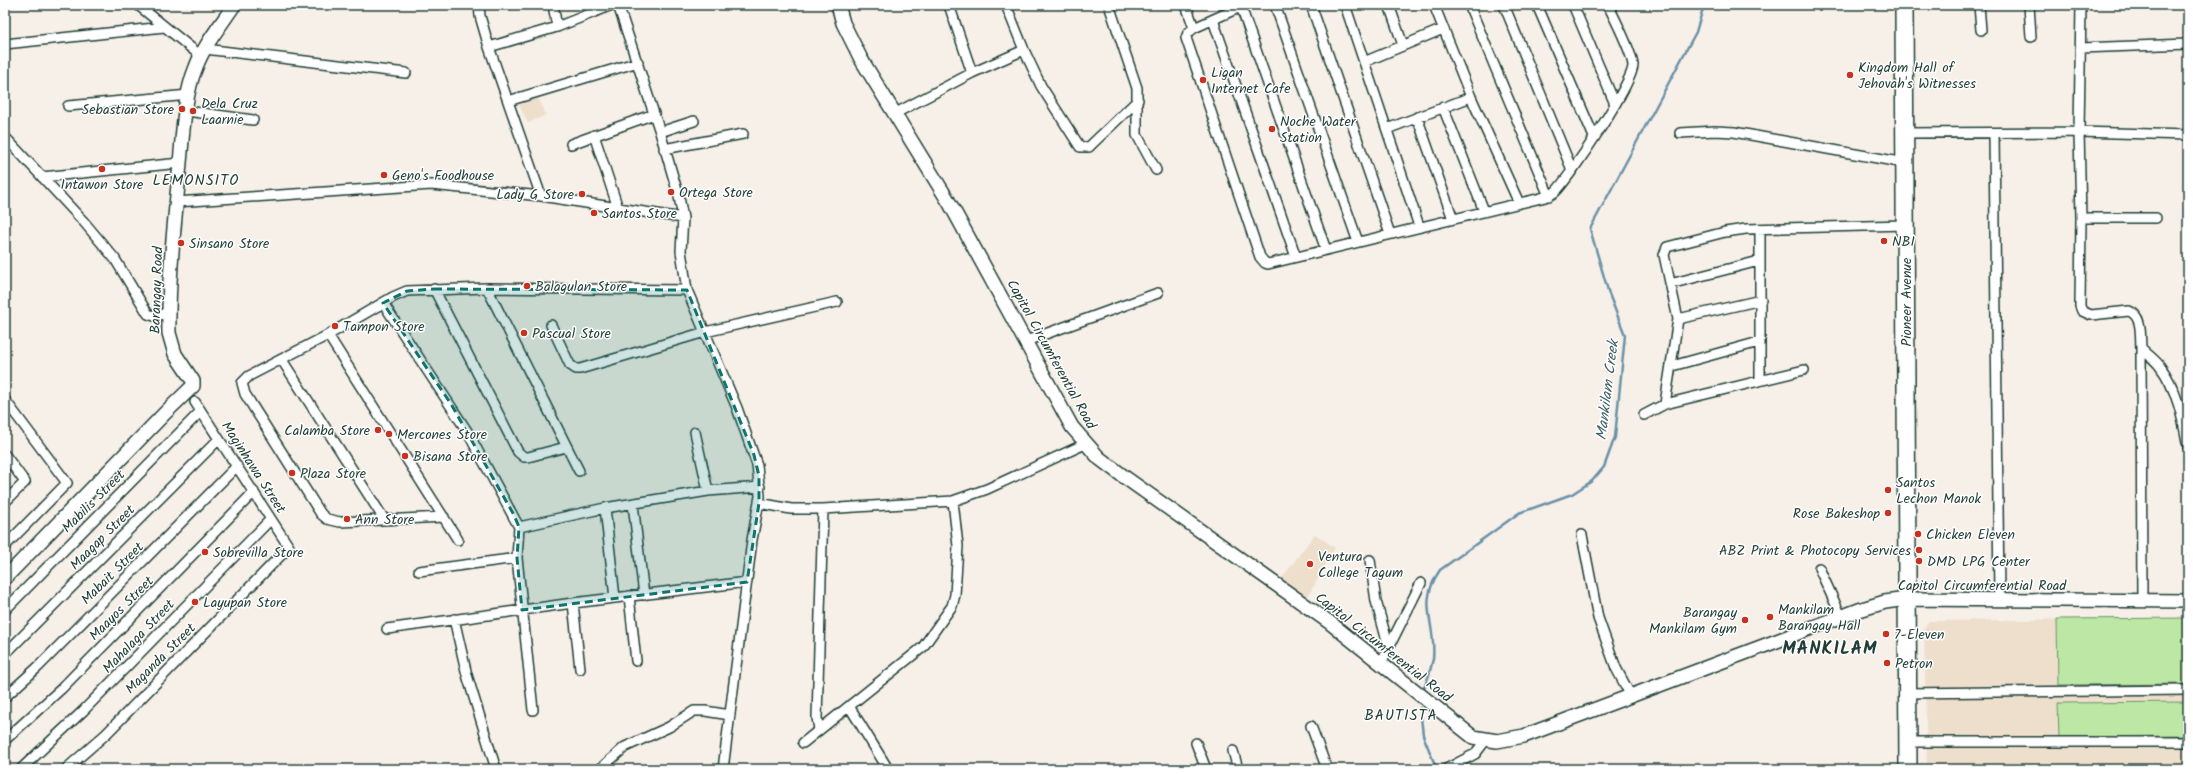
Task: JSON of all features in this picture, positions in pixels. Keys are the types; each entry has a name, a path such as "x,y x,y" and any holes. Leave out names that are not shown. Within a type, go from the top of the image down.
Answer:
{"highway":[{"name":"Pioneer Avenue","path":"1904,5 1908,769"}],"main road":[{"name":"Barangay Road","path":"5,578 193,386 193,381 171,347 168,313 180,163 193,74 203,52 233,5"},
{"name":"Capitol Circumferential Road","path":"838,5 850,37 894,114 949,202 1066,416 1085,444 1099,458 1277,585 1381,663 1466,732 1485,740 1506,741 1524,736 1841,616 1880,603 1908,599 2142,602 2188,601"}],"street":[{"path":"138,5 164,28 203,52 406,73"},
{"path":"479,5 480,16 489,48 541,196"},
{"path":"553,5 557,27"},
{"path":"489,48 557,27 612,5"},
{"path":"618,5 638,62 679,197 683,218 681,251 687,290 737,408 754,455 760,487 723,769"},
{"path":"949,5 972,73"},
{"path":"1006,5 1024,50 1045,93 1080,147 1088,147 1092,144 1138,100"},
{"path":"1109,5 1134,76 1138,100 1136,115 1137,135 1156,170"},
{"path":"1186,5 1194,28"},
{"path":"1275,5 1358,242"},
{"path":"1311,5 1390,234"},
{"path":"1344,5 1419,226"},
{"path":"1388,5 1403,45"},
{"path":"1434,5 1471,96 1519,203"},
{"path":"1469,5 1549,196"},
{"path":"1504,5 1572,170"},
{"path":"1537,5 1594,138"},
{"path":"1573,5 1615,104"},
{"path":"1326,250 1243,6 1194,28 1188,33 1186,44 1260,257 1265,263 1268,264 1326,250 1390,234 1419,226 1549,196 1560,186 1594,138 1615,104 1633,66 1608,5"},
{"path":"1979,5 1981,30"},
{"path":"2029,5 2030,37"},
{"path":"2081,5 2079,132 2081,218 2080,306 2082,311 2091,315 2124,311 2134,312 2139,321 2141,348 2142,602"},
{"path":"1213,20 1296,257"},
{"path":"5,44 164,28"},
{"path":"1364,62 1443,29"},
{"path":"2080,48 2188,44"},
{"path":"894,114 972,73 1024,50"},
{"path":"508,101 638,62"},
{"path":"68,106 189,95"},
{"path":"1387,129 1471,96"},
{"path":"1443,107 1484,211"},
{"path":"187,111 253,120"},
{"path":"571,144 654,114"},
{"path":"1417,117 1453,219"},
{"path":"660,132 694,121"},
{"path":"1680,133 1715,130 1734,132 1905,163"},
{"path":"1904,133 2079,132 2188,135"},
{"path":"1994,133 1999,599"},
{"path":"664,149 743,134"},
{"path":"594,135 618,208"},
{"path":"5,137 84,222 115,259 148,314 154,316 168,313"},
{"path":"42,177 180,163"},
{"path":"176,202 416,185 447,186 541,196 683,218"},
{"path":"2081,218 2156,218"},
{"path":"1666,404 1678,319 1664,255 1666,247 1725,232 1760,229 1906,226"},
{"path":"1760,229 1760,379"},
{"path":"1670,284 1759,261"},
{"path":"444,517 340,522 327,519 321,514 254,408 242,388 242,383 249,376 282,360 383,303 408,291 487,288 687,290"},
{"path":"487,288 579,472"},
{"path":"434,289 518,452 524,457 528,457 566,447"},
{"path":"1026,341 1158,293"},
{"path":"1678,319 1760,300"},
{"path":"551,325 568,361 576,369 705,332 837,302"},
{"path":"383,303 459,418 519,527 517,558 533,710"},
{"path":"328,335 458,540"},
{"path":"1672,366 1760,342"},
{"path":"2141,348 2159,365 2169,382 2179,405 2188,447"},
{"path":"282,360 384,519"},
{"path":"1644,415 1666,404 1760,379 1804,370"},
{"path":"5,400 67,483 5,546"},
{"name":"Maginhawa Street","path":"195,402 289,547"},
{"name":"Mabilis Street","path":"5,610 201,411"},
{"path":"695,432 708,491"},
{"name":"Maagap Street","path":"5,654 219,438"},
{"path":"759,503 791,509 823,509 953,501 987,489 1085,444"},
{"path":"5,455 25,482 5,502"},
{"name":"Mabait Street","path":"5,697 38,667 237,466"},
{"path":"519,527 605,508 708,491 760,487"},
{"name":"Maayos Street","path":"5,740 60,689 254,492"},
{"path":"803,743 922,647 952,606 955,595 958,546 953,501"},
{"path":"632,504 644,594"},
{"path":"605,508 615,598"},
{"path":"819,730 817,718 823,509"},
{"name":"Mahalaga Street","path":"21,769 94,700 271,519"},
{"path":"1582,535 1598,618 1616,668 1631,696"},
{"name":"Maganda Street","path":"66,769 106,734 289,547"},
{"path":"419,571 517,558"},
{"path":"1370,560 1376,601 1389,648"},
{"path":"1819,568 1841,616"},
{"path":"388,629 454,618 747,582"},
{"path":"1381,663 1421,584"},
{"path":"629,596 636,661"},
{"path":"573,603 580,669"},
{"path":"454,618 467,675 496,769"},
{"path":"1907,693 2188,690"},
{"path":"849,706 888,769"},
{"path":"600,769 625,747 669,727 694,711 705,710 730,715"},
{"path":"1311,726 1327,769"},
{"path":"1446,769 1475,754 1485,740"},
{"path":"1908,742 2188,742"},
{"path":"1196,743 1206,769"},
{"path":"1233,751 1238,769"}],"highlighted area":[{"path":"434,289 687,290 754,455 759,476 759,503 747,582 522,610 517,558 519,527 514,515 451,404 383,303 407,291"}],"shaded area":[{"path":"507,5 535,5 509,11"},
{"path":"538,97 546,115 528,123 519,105"},
{"name":"Ventura College Tagum","path":"1315,534 1335,548 1306,600 1281,579"},
{"path":"2188,618 2188,769 1927,769 1924,631 1926,624 1929,621"}],"green space":[{"path":"2188,618 2188,684 2058,685 2057,619"},
{"path":"2188,702 2188,736 2059,737 2058,703"}],"waterway":[{"name":"Mankilam Creek","path":"1424,689 1433,659 1428,604 1429,593 1440,570 1519,513 1572,494 1592,481 1604,467 1615,437 1625,335 1609,294 1590,229 1696,32 1704,5"},
{"name":"Mankilam Creek","path":"1420,708 1423,735 1435,765"}],"place":[{"name":"Kingdom Hall of Jehovah's Witnesses","path":"1850,75"},
{"name":"Ligan Internet Cafe","path":"1203,80"},
{"name":"Sebastian Store","path":"182,109"},
{"name":"Dela Cruz Laarnie","path":"193,111"},
{"name":"Noche Water Station","path":"1272,129"},
{"name":"Intawon Store","path":"102,169"},
{"name":"Geno's Foodhouse","path":"384,175"},
{"name":"Ortega Store","path":"671,192"},
{"name":"Lady G Store","path":"582,194"},
{"name":"Santos Store","path":"594,213"},
{"name":"NBI","path":"1884,241"},
{"name":"Sinsano Store","path":"181,243"},
{"name":"Balagulan Store","path":"527,286"},
{"name":"Tampon Store","path":"335,326"},
{"name":"Pascual Store","path":"524,333"},
{"name":"Calamba Store","path":"378,430"},
{"name":"Mercones Store","path":"389,434"},
{"name":"Bisana Store","path":"405,456"},
{"name":"Plaza Store","path":"292,473"},
{"name":"Santos Lechon Manok","path":"1888,490"},
{"name":"Rose Bakeshop","path":"1888,513"},
{"name":"Ann Store","path":"347,519"},
{"name":"Chicken Eleven","path":"1918,534"},
{"name":"ABZ Print & Photocopy Services","path":"1919,550"},
{"name":"Sobrevilla Store","path":"205,552"},
{"name":"DMD LPG Center","path":"1919,561"},
{"name":"Ventura College Tagum","path":"1310,564"},
{"name":"Layupan Store","path":"195,602"},
{"name":"Mankilam Barangay Hall","path":"1770,617"},
{"name":"Barangay Mankilam Gym","path":"1745,620"},
{"name":"7-Eleven","path":"1886,634"},
{"name":"Petron","path":"1887,663"}],"district":[{"name":"LEMONSITO","path":"196,180"},
{"name":"MANKILAM","path":"1830,648"},
{"name":"BAUTISTA","path":"1401,715"}]}
